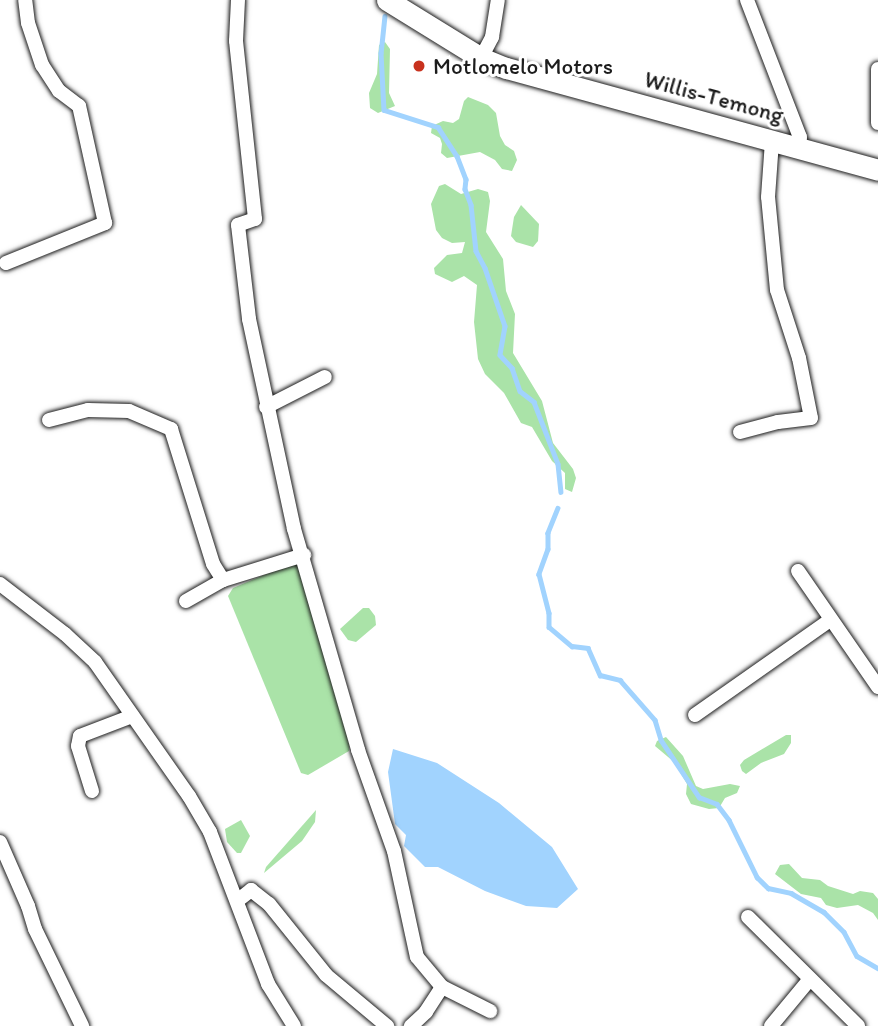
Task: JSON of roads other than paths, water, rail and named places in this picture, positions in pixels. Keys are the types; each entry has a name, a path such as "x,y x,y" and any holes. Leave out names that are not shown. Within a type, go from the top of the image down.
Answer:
{"main road":[{"name":"Willis-Temong","path":"387,0 481,58 772,141 877,166"}],"street":[{"path":"6,263 105,223 79,106 60,91 42,65 27,23 25,0"},
{"path":"238,0 236,41 255,219 237,225 246,301 266,407 294,529 304,555 358,750 394,851 417,957 442,986 490,1011"},
{"path":"481,58 492,37 498,0"},
{"path":"747,0 800,137 798,148"},
{"path":"878,69 878,123"},
{"path":"740,432 778,422 811,418 799,358 778,290 768,197 772,141"},
{"path":"266,407 325,377"},
{"path":"49,419 88,410 129,411 171,429 213,564 223,580"},
{"path":"186,601 223,580 304,555"},
{"path":"798,570 878,687"},
{"path":"0,584 65,634 95,662 189,796 210,831 268,985 295,1026"},
{"path":"695,715 830,620"},
{"path":"92,791 78,746 80,736 132,716"},
{"path":"0,842 29,906 35,929 82,1026"},
{"path":"237,901 251,890 269,904 326,975 387,1026"},
{"path":"748,917 858,1026"},
{"path":"771,1026 810,979"},
{"path":"411,1026 426,1012 442,986"}],"water":[{"path":"393,749 437,763 499,803 552,847 578,889 557,908 526,906 485,891 438,867 425,867 404,846 406,835 395,824 388,772"}],"waterway":[{"path":"385,16 381,53 384,110 438,127 457,156 466,179 465,189 471,205 476,251 485,268 505,326 500,355 512,368 520,391 534,402 558,464 561,492"},
{"path":"558,508 548,533 548,549 539,574 549,613 549,627 572,646 588,648 600,675 620,680 655,720 661,740 699,797 717,804 729,820 757,877 768,888 791,893 824,912 844,932 857,956 878,968"}],"place":[{"name":"Motlomelo Motors","path":"419,66"}]}
